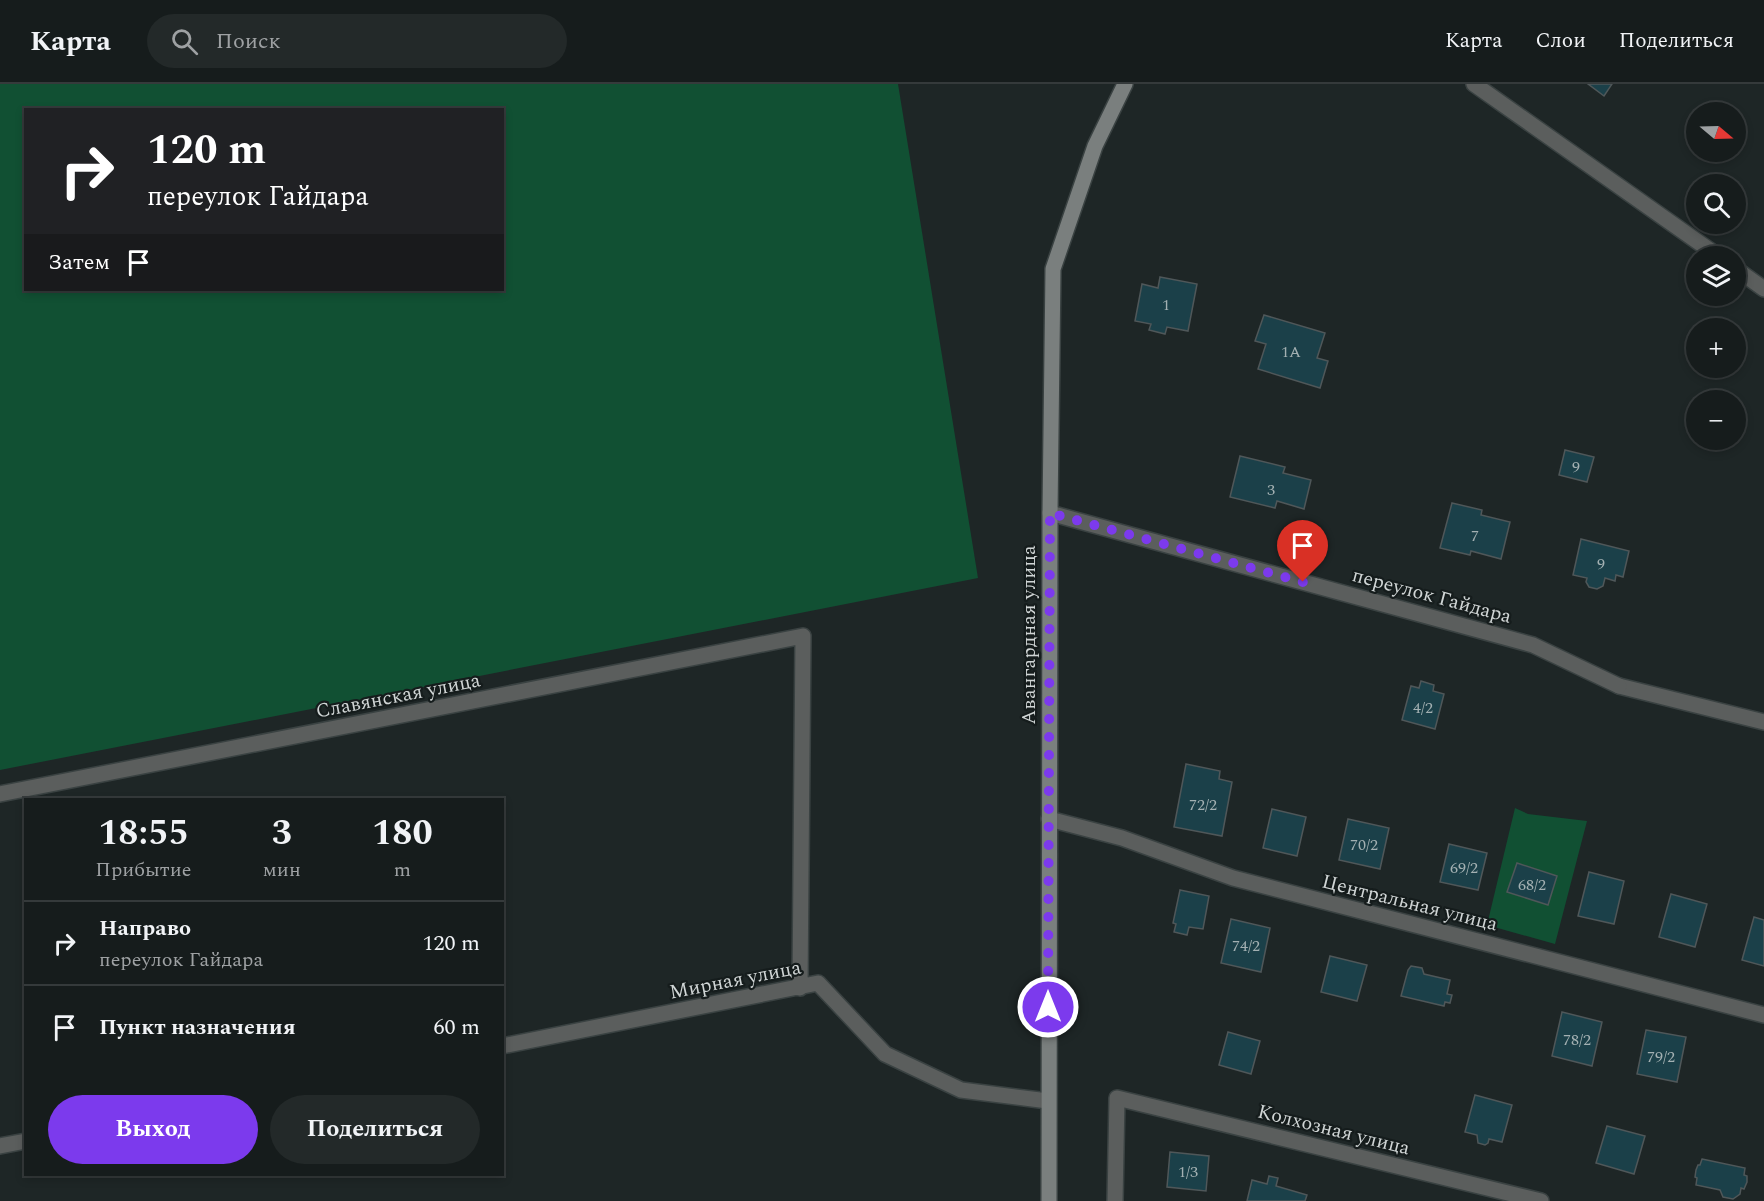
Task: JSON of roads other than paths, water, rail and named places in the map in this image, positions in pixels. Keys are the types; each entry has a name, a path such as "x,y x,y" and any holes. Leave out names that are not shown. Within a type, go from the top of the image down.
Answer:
{"main road":[{"name":"Авангардная улица","path":"1049,1201 1050,513 1053,269 1095,146 1125,84"}],"street":[{"path":"1473,84 1704,246"},
{"path":"1746,276 1764,289"},
{"name":"переулок Гайдара","path":"1050,513 1533,645 1619,686 1764,722"},
{"name":"Славянская улица","path":"0,794 803,636 800,988"},
{"name":"Центральная улица","path":"1049,819 1122,838 1233,878 1764,1015"},
{"name":"Мирная улица","path":"504,1047 818,983 885,1054 961,1090 1048,1101"},
{"name":"Колхозная улица","path":"1115,1201 1117,1098 1542,1201"},
{"path":"0,1146 24,1141"}]}
